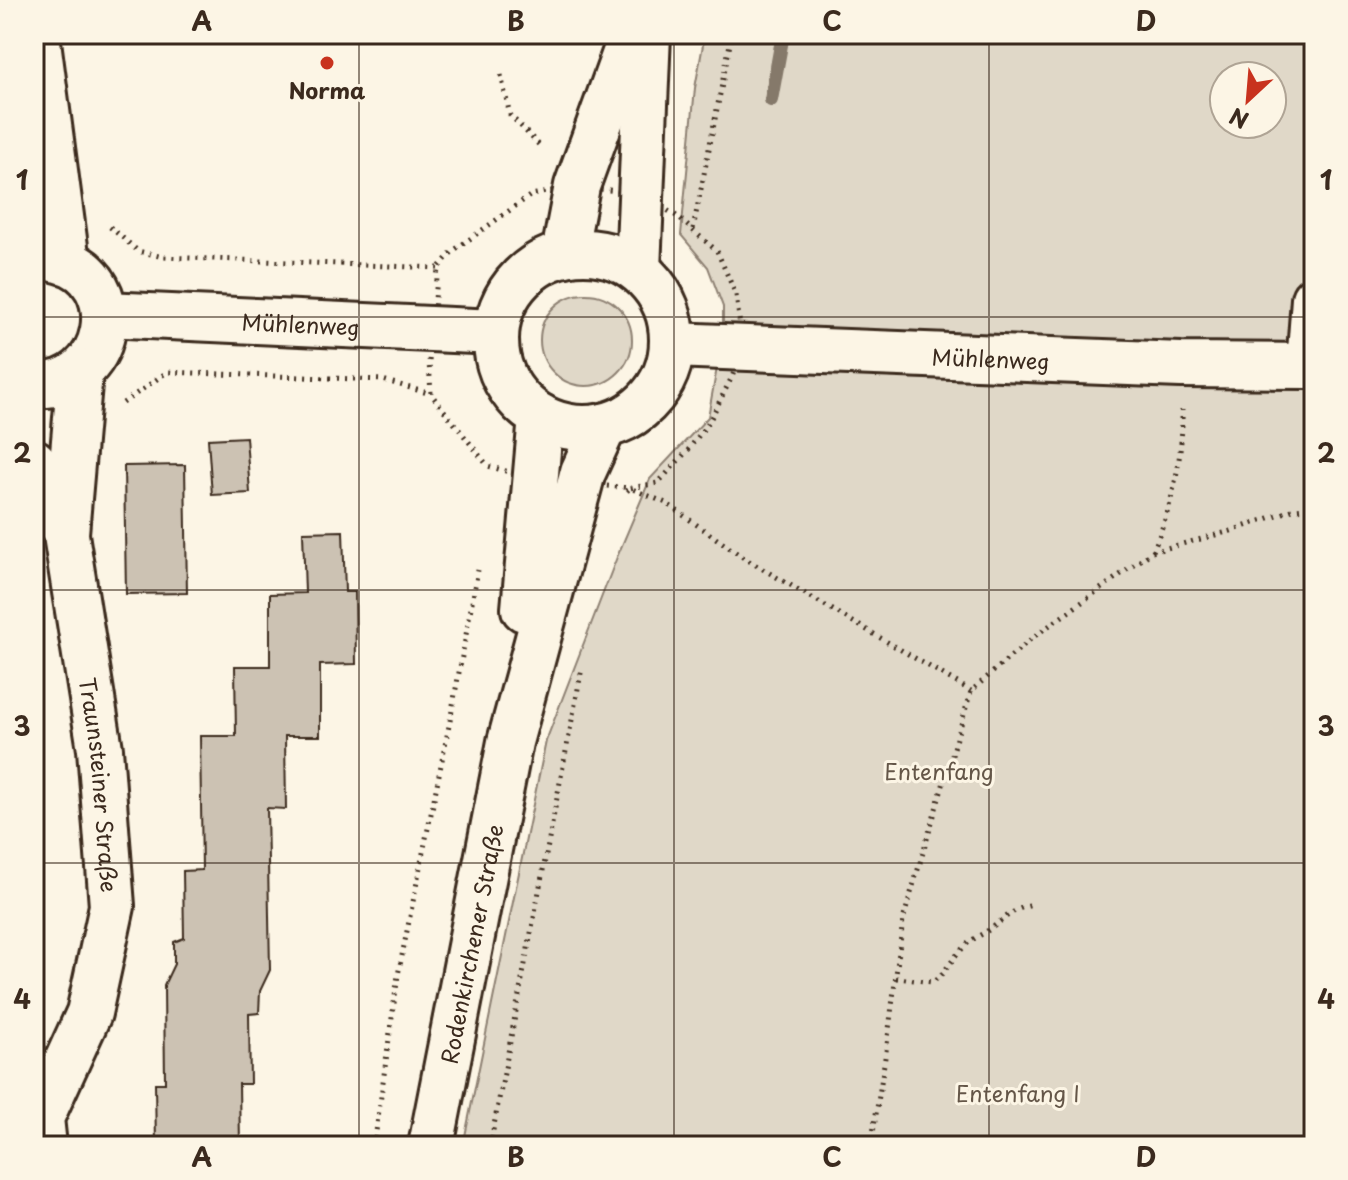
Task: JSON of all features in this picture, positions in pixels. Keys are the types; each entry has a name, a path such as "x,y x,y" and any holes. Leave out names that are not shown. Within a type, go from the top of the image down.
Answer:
{"street":[{"path":"34,385 62,382 90,362 100,346 105,314 94,285 80,269 51,259 61,208 37,34"},
{"path":"564,254 577,186 632,34"},
{"path":"638,269 648,34"},
{"path":"588,251 613,256 638,269 664,300 672,327 673,345 665,377 636,412 604,426 568,427 541,417 520,401 501,372 496,332 502,307 513,287 543,261 564,254 588,251"},
{"name":"Mühlenweg","path":"673,345 1181,365 1309,366 1314,299"},
{"name":"Mühlenweg","path":"105,314 496,332"},
{"name":"Traunsteiner Straße","path":"66,535 80,372"},
{"name":"Rodenkirchener Straße","path":"510,742 541,417"},
{"name":"Rodenkirchener Straße","path":"431,1146 510,742 583,472 604,426"},
{"name":"Traunsteiner Straße","path":"34,462 66,535 100,749 112,906 89,1013 40,1128"}],"path":[{"path":"693,230 732,34"},
{"path":"501,75 510,115 543,149"},
{"path":"61,208 95,214 138,251 163,257 438,268 453,251 531,195"},
{"path":"1152,552 1169,513 1178,457 1182,428 1181,365"},
{"path":"76,439 167,372 383,380 431,394 488,466 487,481"},
{"path":"622,496 630,488 666,503 744,558 971,691"},
{"path":"871,1146 903,920 971,691 1032,638 1152,552 1231,531 1295,509 1314,507"},
{"path":"374,1146 398,975 480,556"},
{"path":"490,1146 583,660"},
{"path":"896,978 933,982 976,936 990,929 1008,913 1034,905"}],"green space":[{"name":"Entenfang","path":"705,34 1314,34 1314,1146 463,1146 546,741 650,479 708,417 723,335 723,307 708,267 681,235 695,88"},
{"path":"577,294 595,294 612,301 625,314 632,340 625,366 612,379 595,386 577,386 560,379 547,366 540,349 540,331 547,314 560,301"}],"building":[{"path":"246,437 250,493 212,495 208,439"},
{"path":"185,465 187,593 126,594 124,466"},
{"path":"343,531 345,592 355,592 356,664 320,665 320,736 285,736 286,809 267,808 270,970 260,991 259,1013 249,1014 250,1084 239,1084 240,1146 156,1146 155,1083 165,1083 164,985 174,964 174,942 184,938 183,871 202,870 200,736 236,736 235,666 270,666 270,594 305,593 303,532"}],"waterway":[{"path":"771,100 783,34"}],"place":[{"name":"Norma","path":"327,63"}],"park label":[{"name":"Entenfang I","path":"1018,1092"}]}
